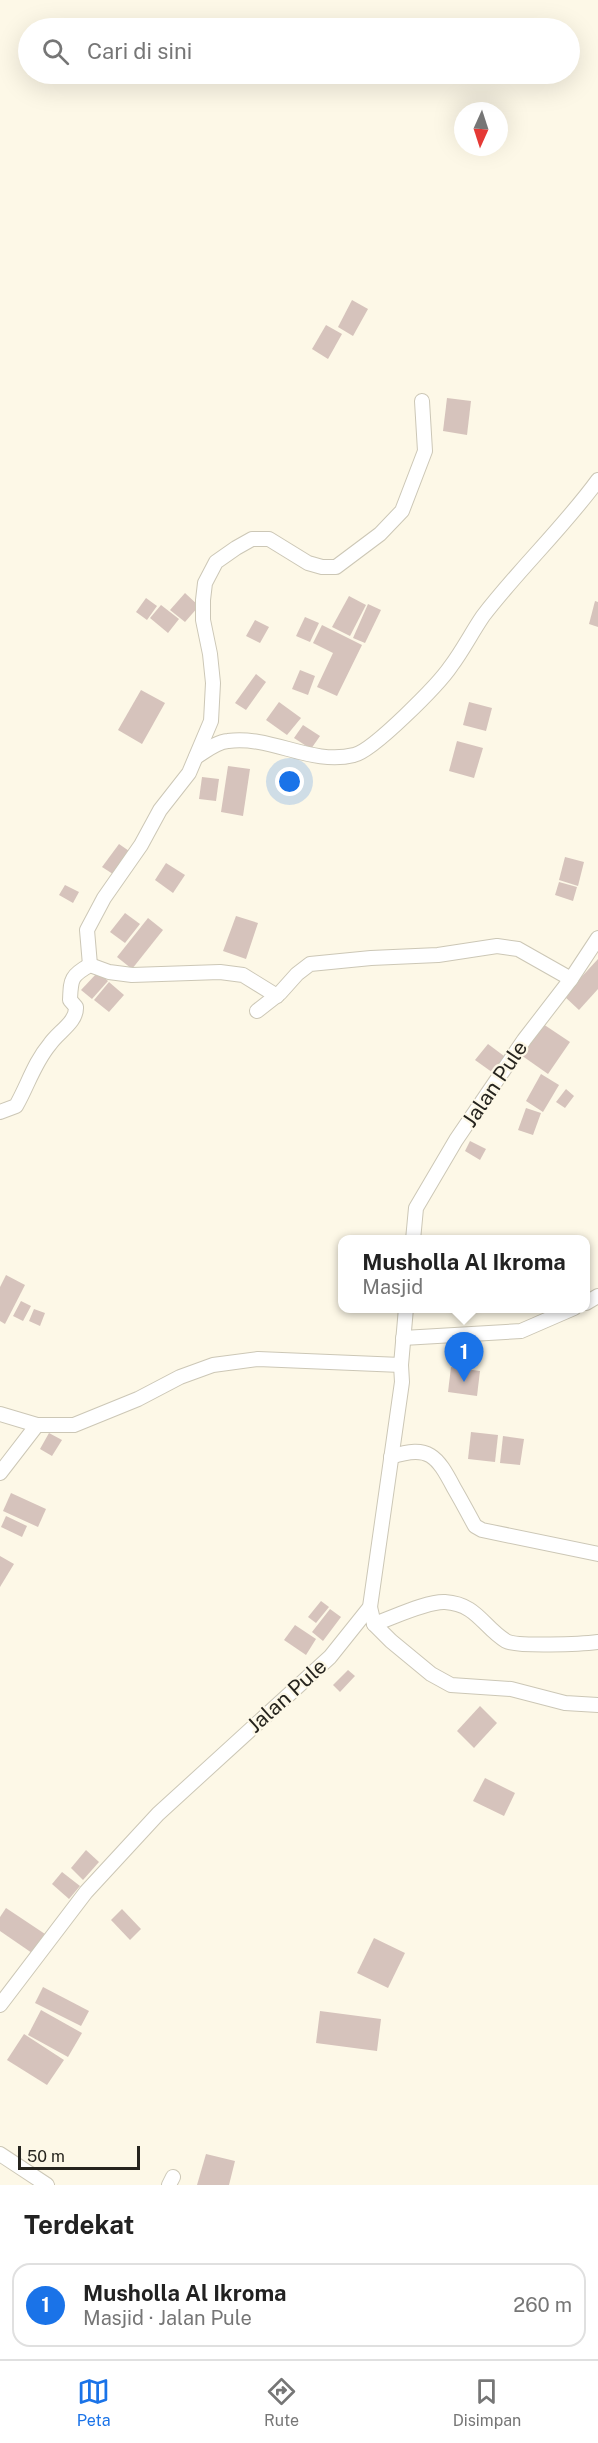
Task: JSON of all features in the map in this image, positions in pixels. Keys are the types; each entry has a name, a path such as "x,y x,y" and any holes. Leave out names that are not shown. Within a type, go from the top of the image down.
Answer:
{"street":[{"path":"90,966 87,930 104,898 141,845 160,810 189,774 211,721 213,683 203,620 203,600 205,583 216,562 252,539 269,539 308,563 322,567 336,567 380,534 402,511 425,451 423,401"},
{"path":"196,757 227,741 253,740 317,755 339,758 357,755 406,717 450,669 483,616 574,513 598,480"},
{"name":"Jalan Pule","path":"413,1235 416,1208 456,1140 524,1040 571,979 598,938"},
{"path":"257,1011 277,996 297,974 310,964 438,955 497,946 518,949 571,979"},
{"path":"0,1112 16,1106 35,1064 51,1042 73,1019 76,1007 70,1000 70,985 74,976 90,966 109,972 132,975 220,972 243,975 277,996"},
{"path":"406,1313 400,1365 402,1382 370,1607 374,1624 431,1674 451,1685 511,1689 566,1703 598,1705"},
{"path":"403,1338 521,1331 562,1313"},
{"path":"0,1413 37,1425 74,1425 138,1399 180,1377 213,1365 258,1359 400,1365"},
{"path":"0,1473 37,1425"},
{"path":"391,1456 407,1451 425,1453 437,1459 444,1467 475,1526 482,1530 598,1554"},
{"path":"374,1624 433,1603 446,1602 461,1606 481,1617 508,1642 523,1645 598,1642"},
{"name":"Jalan Pule","path":"0,2005 86,1892 158,1814 330,1657 370,1607"},
{"path":"0,2154 47,2185"}],"building":[{"path":"352,300 368,309 353,336 338,327"},
{"path":"326,325 342,334 328,359 312,349"},
{"path":"447,398 471,401 467,435 443,431"},
{"path":"185,593 199,606 185,622 170,610"},
{"path":"349,596 366,605 350,636 332,627"},
{"path":"146,598 157,606 147,620 136,612"},
{"path":"595,601 598,602 598,627 589,624"},
{"path":"368,604 381,610 365,643 353,638"},
{"path":"161,605 179,619 168,633 150,618"},
{"path":"305,617 319,623 310,642 296,636"},
{"path":"255,620 269,627 260,643 246,636"},
{"path":"322,625 362,645 337,696 317,687 333,653 313,643"},
{"path":"300,670 315,676 308,695 292,689"},
{"path":"256,674 266,682 246,710 235,703"},
{"path":"141,690 165,703 142,744 118,730"},
{"path":"279,702 301,718 287,735 266,720"},
{"path":"469,702 492,708 486,731 463,725"},
{"path":"303,725 320,736 311,749 294,738"},
{"path":"457,741 483,748 474,778 449,771"},
{"path":"228,766 250,769 243,816 221,812"},
{"path":"202,777 219,779 216,801 199,799"},
{"path":"119,844 132,853 116,876 102,867"},
{"path":"565,857 584,862 578,886 559,880"},
{"path":"166,863 185,875 173,893 155,880"},
{"path":"559,882 577,887 573,901 555,895"},
{"path":"65,885 79,892 73,903 59,895"},
{"path":"125,913 140,924 125,943 110,932"},
{"path":"236,916 258,923 246,959 223,951"},
{"path":"148,918 163,930 132,969 117,957"},
{"path":"598,959 598,989 579,1010 564,996"},
{"path":"98,972 108,981 92,999 81,990"},
{"path":"109,982 124,995 109,1012 94,1000"},
{"path":"543,1024 570,1042 548,1074 521,1055"},
{"path":"488,1044 508,1059 496,1075 475,1060"},
{"path":"541,1074 559,1085 543,1112 526,1101"},
{"path":"566,1089 574,1096 565,1108 556,1102"},
{"path":"526,1108 541,1113 533,1135 518,1130"},
{"path":"470,1141 486,1149 480,1160 465,1151"},
{"path":"6,1275 25,1285 5,1324 0,1321 0,1287"},
{"path":"21,1301 31,1306 23,1321 13,1316"},
{"path":"34,1309 45,1313 40,1326 29,1321"},
{"path":"451,1367 480,1371 477,1396 448,1392"},
{"path":"471,1432 498,1435 495,1462 468,1459"},
{"path":"49,1433 62,1440 52,1456 40,1449"},
{"path":"503,1436 524,1439 520,1465 500,1463"},
{"path":"11,1493 46,1509 38,1527 3,1511"},
{"path":"6,1516 27,1526 22,1537 1,1527"},
{"path":"0,1556 14,1564 0,1587"},
{"path":"321,1601 329,1607 316,1623 308,1617"},
{"path":"330,1609 341,1617 323,1641 312,1632"},
{"path":"295,1625 316,1639 306,1655 284,1640"},
{"path":"348,1670 355,1676 340,1692 333,1685"},
{"path":"480,1706 497,1723 474,1748 457,1731"},
{"path":"485,1778 515,1793 504,1816 473,1801"},
{"path":"86,1850 99,1862 83,1880 71,1868"},
{"path":"62,1872 80,1886 69,1899 52,1884"},
{"path":"6,1908 45,1934 32,1953 0,1931 0,1917"},
{"path":"122,1909 141,1929 130,1940 111,1920"},
{"path":"374,1938 405,1953 388,1988 357,1973"},
{"path":"43,1987 89,2011 81,2026 35,2003"},
{"path":"41,2010 82,2033 68,2057 28,2035"},
{"path":"320,2011 381,2019 377,2051 316,2043"},
{"path":"24,2034 64,2060 47,2085 7,2060"},
{"path":"206,2154 235,2161 229,2185 197,2185"}],"place":[{"name":"Musholla Al Ikroma","path":"464,1382"}]}
